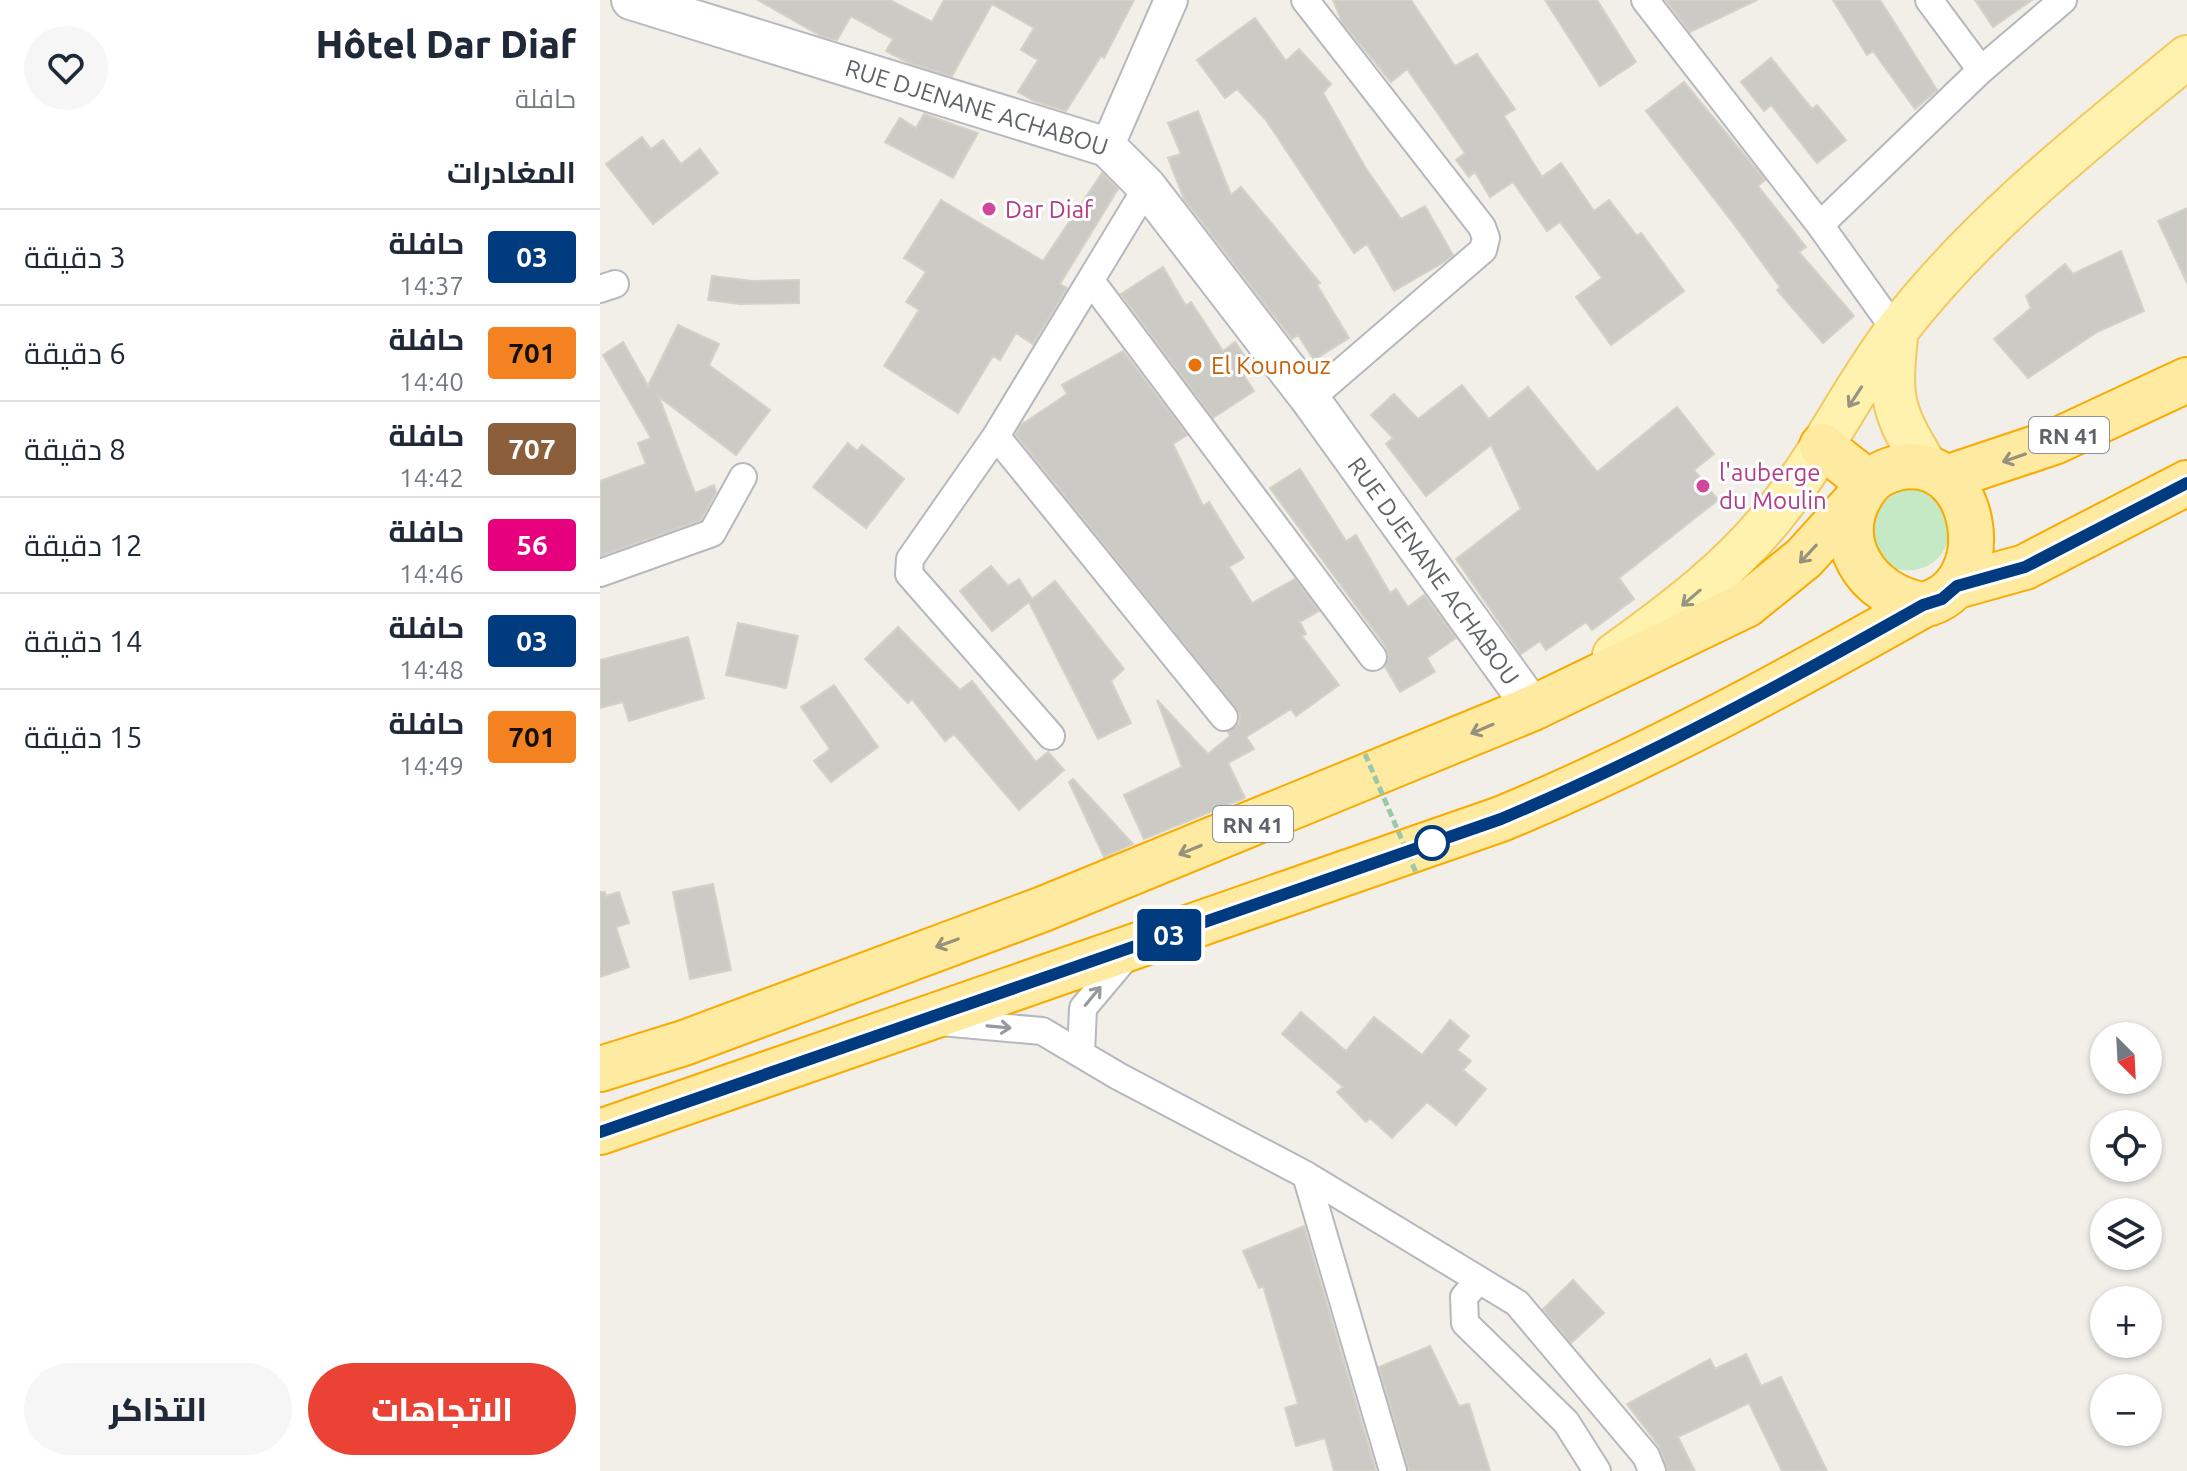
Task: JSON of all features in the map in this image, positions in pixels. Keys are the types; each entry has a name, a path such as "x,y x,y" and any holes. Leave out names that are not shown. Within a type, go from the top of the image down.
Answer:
{"highway":[{"name":"RN 41","path":"1937,473 2031,451 2187,380"},
{"path":"1822,446 1864,489"},
{"path":"1896,468 1937,473 1959,492 1972,529 1969,558 1940,596 1887,594 1870,579 1858,561 1852,539 1852,517 1864,489 1896,468"},
{"path":"600,1132 1501,819 1602,777 1709,724 1940,596 2025,567 2187,483"},
{"name":"RN 41","path":"600,1069 684,1043 1043,909 1545,702 1746,605 1804,558 1864,489"}],"main road":[{"name":"RUE DJENANE ACHABOU","path":"631,0 1107,147 1147,187 1545,702"},
{"path":"1545,702 1673,613 1738,557 1781,506 1896,331 1968,249 2088,138 2187,57"},
{"path":"1896,331 1890,386 1901,422 1937,473"}],"street":[{"path":"1107,147 1171,0"},
{"path":"1305,0 1482,227 1486,238 1483,250 1310,399"},
{"path":"1645,0 1820,225 1896,331"},
{"path":"1929,0 1981,70"},
{"path":"1820,225 1981,70 2063,0"},
{"path":"1051,736 909,574 910,559 996,436 1147,187"},
{"path":"1091,281 1373,657"},
{"path":"996,436 1224,717"},
{"path":"600,573 712,533 743,477"},
{"path":"1081,1054 1083,1008 1133,948"},
{"path":"922,1021 1042,1031 1306,1175 1517,1303 1646,1456 1652,1471"},
{"path":"1306,1175 1393,1471"},
{"path":"1479,1280 1464,1297 1465,1323 1566,1422 1597,1471"}],"path":[{"path":"1365,754 1417,875"}],"green space":[{"path":"1918,487 1936,500 1946,516 1949,533 1945,548 1935,561 1921,569 1902,570 1881,563 1865,518 1886,492"}],"building":[{"path":"758,0 890,0 932,22 944,0 1134,0 1104,58 1101,56 1066,111 1034,101 1018,92 1038,60 1021,50 1034,28 992,4 952,76 909,63 886,51 893,39 851,16 837,40 821,36"},
{"path":"1333,0 1411,0 1455,66 1477,54 1515,109 1504,116 1542,177 1561,163 1594,211 1609,200 1637,236 1641,233 1684,291 1611,345 1576,297 1602,278 1560,222 1547,231 1513,182 1490,197 1475,172 1469,177 1456,160 1465,153 1407,69 1391,82 1342,22"},
{"path":"1545,0 1597,0 1636,62 1600,86"},
{"path":"1666,0 1757,0 1690,32"},
{"path":"1833,0 1880,0 1937,90 1915,109 1873,51 1867,55"},
{"path":"1975,0 2032,0 1993,27"},
{"path":"1255,18 1286,61 1299,49 1331,84 1323,93 1365,167 1401,219 1425,206 1453,255 1394,291 1367,244 1354,253 1266,120 1237,89 1225,98 1197,60"},
{"path":"1771,58 1812,109 1817,105 1846,140 1817,163 1771,105 1764,111 1741,82"},
{"path":"1684,82 1765,180 1758,186 1806,247 1799,252 1854,316 1823,343 1777,290 1780,287 1646,111"},
{"path":"1198,111 1231,195 1241,187 1277,230 1320,283 1317,285 1349,338 1314,360 1298,335 1292,339 1184,199 1168,158 1181,154 1168,123"},
{"path":"924,114 978,133 953,178 885,142 900,118 916,128"},
{"path":"642,137 651,149 663,140 681,164 700,149 718,173 653,224 606,164"},
{"path":"1102,173 1118,189 1060,284 1067,288 1033,344 1016,333 1000,360 993,356 958,413 884,366 919,310 906,302 926,272 904,258 941,200 1043,261"},
{"path":"2187,208 2187,283 2158,221"},
{"path":"2121,251 2144,311 2097,332 2028,378 1994,339 2031,308 2026,296 2065,264 2073,274"},
{"name":"El Kounouz","path":"1163,267 1186,306 1191,302 1223,351 1235,342 1249,362 1239,368 1254,391 1213,418 1121,294"},
{"path":"712,276 752,281 799,280 799,303 740,304 708,300"},
{"path":"678,325 719,344 709,365 770,410 736,455 659,397 695,493 714,485 716,492 701,520 600,556 600,481 646,464 638,443 651,438 603,355 623,342 648,386"},
{"path":"1123,351 1187,435 1173,444 1203,506 1209,502 1244,558 1229,567 1252,603 1295,579 1319,611 1300,622 1306,634 1302,636 1339,685 1296,716 1291,709 1246,737 1254,749 1228,763 1245,798 1144,839 1124,795 1182,767 1157,700 1208,754 1230,736 1228,732 1239,723 1240,714 1016,435 1021,425 1067,394 1062,385"},
{"path":"1462,385 1489,419 1528,387 1597,472 1677,407 1714,454 1694,470 1718,500 1619,578 1634,599 1592,630 1586,622 1546,650 1540,641 1521,654 1456,559 1521,509 1491,445 1426,496 1386,444 1393,438 1371,415 1394,394 1418,419"},
{"path":"848,443 857,451 862,445 904,479 866,528 813,487"},
{"path":"1300,469 1346,541 1356,535 1390,593 1396,589 1408,607 1424,595 1456,638 1427,658 1435,672 1400,692 1385,667 1389,656 1386,647 1270,488"},
{"path":"991,566 1008,586 1019,579 1032,599 1055,581 1124,669 1111,681 1131,723 1098,739 1029,602 992,631 960,591"},
{"path":"738,623 798,636 786,688 726,675"},
{"path":"898,627 960,690 972,681 1036,762 1048,752 1064,770 1019,810 954,734 945,741 912,699 908,703 865,659"},
{"path":"688,637 704,698 629,721 623,702 600,708 600,660"},
{"path":"834,685 878,747 831,782 814,761 830,749 801,707"},
{"path":"1073,779 1133,844 1104,857 1069,782"},
{"path":"713,884 731,970 690,979 673,892"},
{"path":"600,892 605,892 606,896 619,892 629,923 616,927 629,967 600,977"},
{"path":"1301,1012 1346,1051 1374,1017 1422,1055 1450,1020 1469,1036 1457,1050 1471,1061 1463,1070 1486,1089 1456,1125 1427,1102 1392,1138 1370,1118 1366,1122 1337,1092 1343,1087 1282,1034"},
{"path":"1304,1226 1376,1471 1334,1471 1325,1438 1296,1446 1285,1408 1298,1404 1263,1286 1259,1288 1243,1251"},
{"path":"1573,1280 1604,1313 1571,1343 1543,1309"},
{"path":"1430,1346 1459,1406 1469,1404 1490,1471 1409,1471 1379,1367"},
{"path":"1746,1354 1761,1386 1781,1377 1827,1471 1782,1471 1749,1403 1678,1437 1695,1471 1668,1471 1659,1446 1627,1404 1710,1359 1715,1369"}],"bus line":[{"name":"03","path":"600,1132 1074,970 1501,819 1616,771 1695,731 1923,605 1942,599 1957,586 1986,581 2025,567 2187,483"}],"place":[{"name":"Dar Diaf","path":"989,209"},
{"name":"El Kounouz","path":"1195,365"},
{"name":"l'auberge du Moulin","path":"1703,486"}]}
